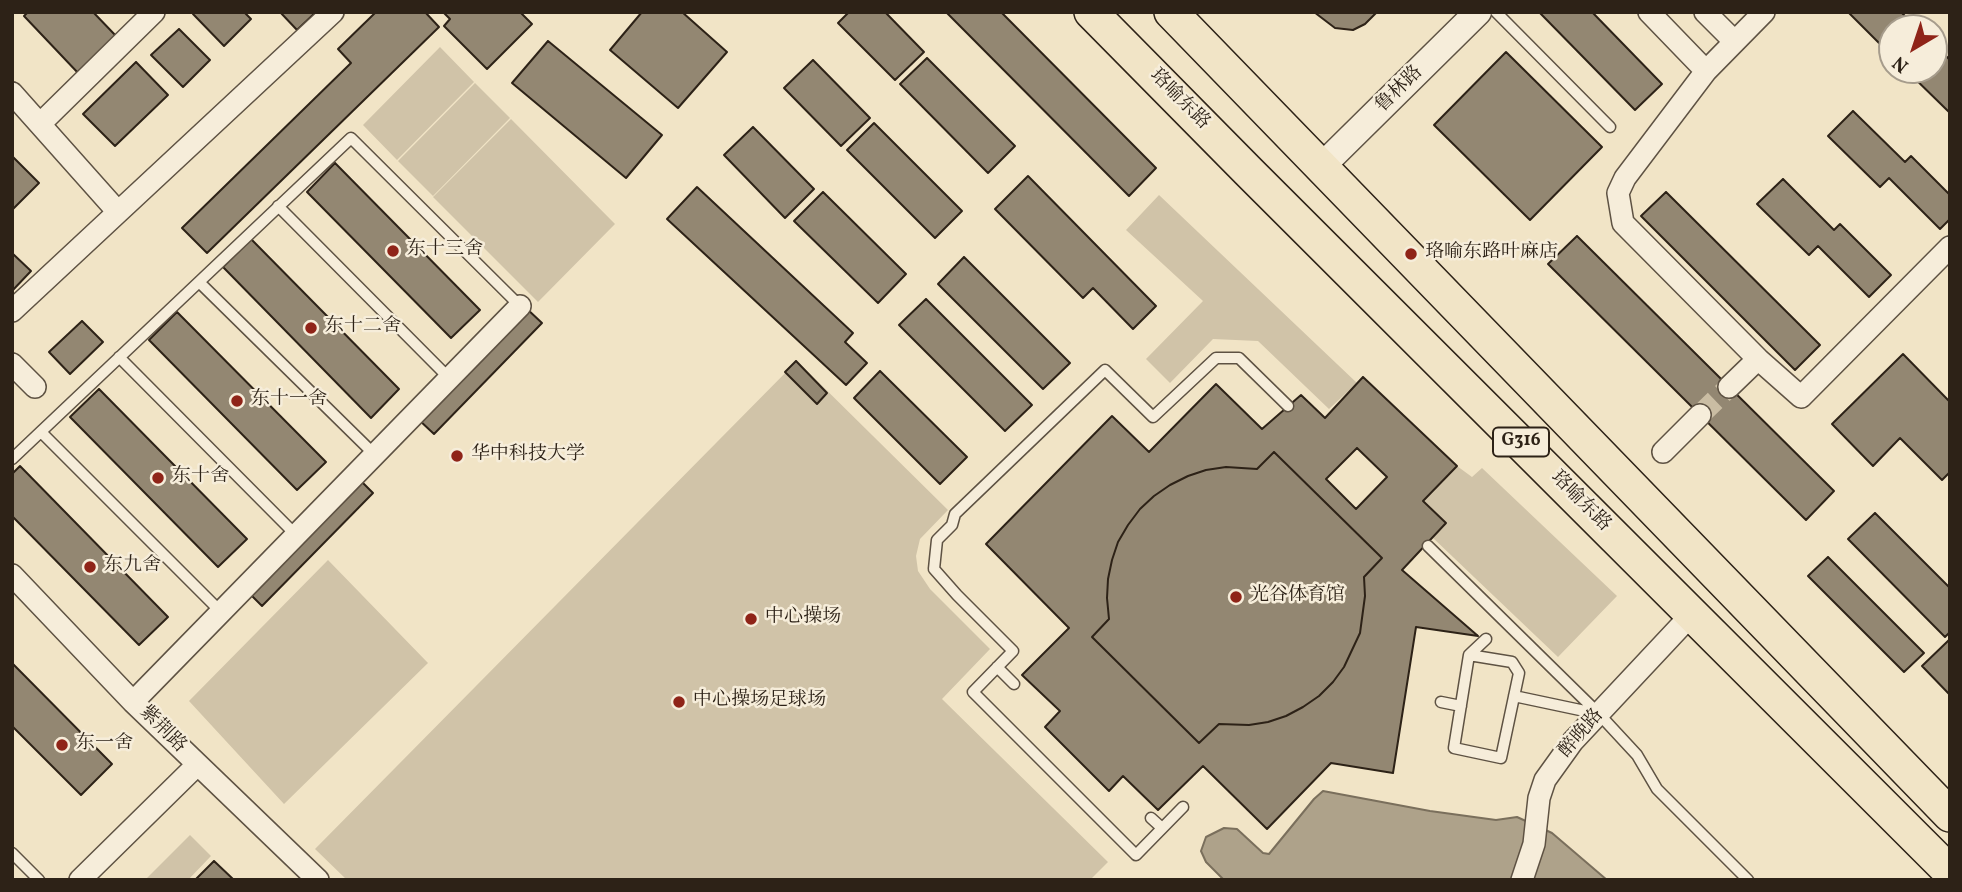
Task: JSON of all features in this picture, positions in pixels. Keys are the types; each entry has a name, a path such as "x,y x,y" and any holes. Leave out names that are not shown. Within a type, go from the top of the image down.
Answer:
{"highway":[{"name":"珞喻东路","path":"1091,12 1950,872"},
{"name":"G316","path":"1171,12 1950,815"}],"street":[{"path":"40,124 154,12"},
{"path":"12,311 333,12"},
{"name":"鲁林路","path":"1321,167 1478,12"},
{"path":"1649,12 1706,71"},
{"path":"1705,12 1734,41"},
{"path":"1764,12 1706,71 1625,178 1618,192 1623,223 1758,359 1801,397 1950,247"},
{"path":"12,93 118,212"},
{"path":"133,702 520,306"},
{"path":"1729,387 1758,359"},
{"path":"12,364 35,387"},
{"path":"1663,452 1700,415"},
{"name":"紫荆路","path":"12,575 133,702 318,880"},
{"name":"醉晚路","path":"1522,880 1534,844 1539,798 1545,780 1573,741 1692,614"},
{"path":"80,880 197,765"}],"lane":[{"path":"1496,12 1610,127"},
{"path":"12,459 351,138 520,306"},
{"path":"278,206 450,378"},
{"path":"199,282 375,455"},
{"path":"119,358 296,535"},
{"path":"1183,807 1136,855 973,692 1013,651 934,569 937,540 952,525 955,514 1105,370 1153,417 1216,358 1239,358 1288,406"},
{"path":"41,432 220,612"},
{"path":"1428,546 1599,714 1637,755 1657,789 1748,880"},
{"path":"1469,655 1511,662 1519,673 1501,758 1454,748 1469,655 1486,639"},
{"path":"997,667 1014,684"},
{"path":"1514,696 1599,714"},
{"path":"1441,702 1461,706"},
{"path":"1151,818 1162,828"},
{"path":"12,853 39,880"}],"shaded area":[{"path":"440,47 474,82 397,160 363,125"},
{"path":"475,83 510,118 433,196 398,161"},
{"path":"511,119 615,224 538,302 433,197"},
{"path":"1159,195 1357,383 1329,409 1258,341 1213,339 1170,383 1146,359 1203,301 1126,230"},
{"name":"中心操场","path":"797,361 948,510 920,539 916,556 918,571 930,589 990,649 942,699 1108,862 1090,880 347,880 315,849"},
{"path":"1457,466 1472,477 1482,468 1617,596 1558,657 1433,538 1446,523 1423,501"},
{"path":"328,560 428,663 284,804 189,701"},
{"path":"1323,791 1496,820 1517,817 1552,833 1607,880 1224,880 1206,862 1201,851 1206,837 1224,828 1237,829 1263,853 1269,854"},
{"path":"190,835 211,856 188,880 145,880"}],"building":[{"path":"28,12 93,12 117,37 79,74 24,16"},
{"path":"244,12 251,19 224,46 193,14"},
{"path":"280,12 316,12 297,30"},
{"path":"376,12 425,12 439,27 207,253 182,228 351,63 338,49"},
{"path":"443,12 520,12 532,24 487,69 444,26 450,19"},
{"path":"642,12 682,12 727,52 678,108 610,50"},
{"path":"849,12 885,12 924,52 895,80 838,23"},
{"path":"946,12 1001,12 1156,168 1129,196"},
{"path":"1314,12 1377,12 1365,24 1353,30 1335,28"},
{"path":"1539,12 1592,12 1662,84 1635,110"},
{"path":"1848,12 1903,14 1878,14 1878,42"},
{"path":"179,29 210,60 183,87 151,55"},
{"path":"548,41 662,135 626,178 512,83"},
{"path":"1506,52 1602,147 1530,220 1434,125"},
{"path":"927,58 1015,146 988,173 900,84"},
{"path":"1948,58 1950,60 1950,113 1920,84 1948,84"},
{"path":"813,60 870,118 841,146 784,88"},
{"path":"136,62 168,95 115,146 83,114"},
{"path":"1853,111 1905,162 1911,156 1950,195 1950,219 1940,229 1889,178 1880,187 1828,136"},
{"path":"874,123 962,211 935,238 847,150"},
{"path":"753,127 814,189 785,218 724,155"},
{"path":"12,156 39,183 12,210"},
{"name":"东十三舍","path":"335,163 480,310 451,338 307,192"},
{"path":"1028,176 1156,306 1133,329 1093,288 1083,298 995,209"},
{"path":"1783,179 1834,230 1840,224 1891,275 1869,297 1818,246 1809,255 1757,204"},
{"path":"697,187 853,333 845,342 867,363 846,385 667,219"},
{"path":"823,192 906,274 878,303 794,221"},
{"path":"1666,192 1820,345 1795,370 1641,216"},
{"path":"1577,236 1834,491 1806,520 1548,264"},
{"name":"东十二舍","path":"251,239 399,389 371,418 223,267"},
{"path":"12,253 31,271 12,291"},
{"path":"964,257 1070,363 1043,389 938,284"},
{"path":"926,299 1032,405 1005,431 899,325"},
{"path":"526,308 542,323 434,434 418,419"},
{"name":"东十一舍","path":"177,312 326,462 297,490 149,340"},
{"path":"82,321 103,342 70,374 49,352"},
{"path":"1903,354 1950,402 1950,472 1942,480 1900,438 1873,466 1832,424"},
{"path":"796,361 827,393 817,404 785,372"},
{"path":"880,371 967,457 940,484 854,398"},
{"path":"1363,377 1457,466 1423,501 1446,523 1402,570 1478,636 1416,627 1393,773 1331,763 1267,829 1203,766 1158,810 1123,776 1109,791 1045,727 1060,711 1022,675 1069,628 986,544 1112,416 1149,452 1216,384 1262,429 1301,395 1325,418","holes":["1357,448 1387,477 1356,509 1326,479","1274,452 1382,558 1364,577 1365,596 1360,633 1344,667 1333,682 1319,696 1286,716 1249,725 1219,724 1199,743 1092,637 1109,619 1107,598 1112,560 1118,542 1140,509 1154,496 1188,476 1226,467 1257,469"]},
{"name":"东十舍","path":"99,389 247,539 218,567 70,417"},
{"name":"光谷体育馆","path":"1274,452 1382,558 1364,577 1365,596 1360,633 1344,667 1333,682 1319,696 1286,716 1249,725 1219,724 1199,743 1092,637 1109,619 1107,598 1112,560 1118,542 1140,509 1170,485 1188,476 1226,467 1257,469"},
{"name":"东九舍","path":"20,466 168,617 139,645 12,516 12,474"},
{"path":"358,478 373,493 262,606 247,591"},
{"path":"1875,513 1950,588 1950,632 1945,637 1848,539"},
{"path":"1828,557 1924,653 1904,672 1808,576"},
{"path":"1950,639 1950,695 1922,666"},
{"name":"东一舍","path":"12,663 112,764 81,795 12,726"},
{"path":"214,861 234,880 195,880"}],"tunnel":[{"path":"1700,415 1729,387"}],"place":[{"name":"东十三舍","path":"393,251"},
{"name":"珞喻东路叶麻店","path":"1411,254"},
{"name":"东十二舍","path":"311,328"},
{"name":"东十一舍","path":"237,401"},
{"name":"华中科技大学","path":"457,456"},
{"name":"东十舍","path":"158,478"},
{"name":"东九舍","path":"90,567"},
{"name":"光谷体育馆","path":"1236,597"},
{"name":"中心操场","path":"751,619"},
{"name":"中心操场足球场","path":"679,702"},
{"name":"东一舍","path":"62,745"}]}
